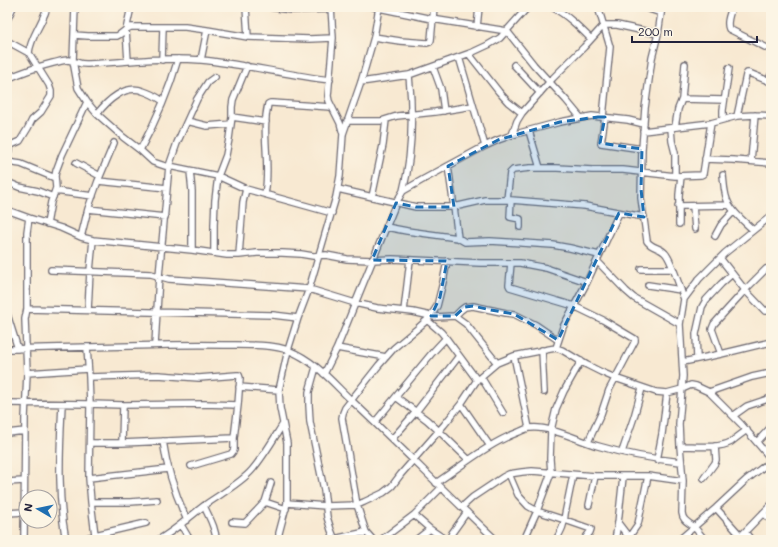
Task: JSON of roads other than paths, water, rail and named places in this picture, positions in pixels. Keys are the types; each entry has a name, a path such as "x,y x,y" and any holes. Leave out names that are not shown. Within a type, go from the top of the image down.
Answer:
{"street":[{"path":"7,20 13,7"},
{"path":"29,53 29,48 47,7"},
{"path":"75,7 72,61 78,88 86,102 97,114 153,162 159,165 218,176 246,189 332,213"},
{"path":"128,61 126,30 131,7"},
{"path":"246,7 248,38"},
{"path":"270,7 285,9 331,8 333,38 328,96 331,107 340,123 343,134"},
{"path":"374,7 432,20 507,31 580,118"},
{"path":"279,540 279,534 286,506 287,443 279,400 279,390 288,350 309,289 332,213 340,176 343,134 361,82 374,37 379,7"},
{"path":"374,37 400,41 430,42 434,7"},
{"path":"477,27 479,7"},
{"path":"361,82 409,75 469,54 500,38 528,7"},
{"path":"552,7 560,9 591,39"},
{"path":"599,7 610,47 601,143 642,149"},
{"path":"643,7 661,13"},
{"path":"662,7 658,34 652,58 644,124 641,198 648,244 665,252 684,299 680,324 683,376 679,424 683,481 682,518 694,527 705,540"},
{"path":"732,7 728,21 729,29 771,50"},
{"path":"512,135 517,121 522,113 549,82 584,48 604,25 617,25 658,34"},
{"path":"74,34 88,36 118,36 131,27 185,27 248,38 333,38"},
{"path":"162,60 164,27"},
{"path":"201,60 207,30"},
{"path":"7,41 29,53 49,85 51,91 51,96 41,112 32,120 20,141 11,145 7,155"},
{"path":"469,54 499,92 508,102 522,113"},
{"path":"459,57 485,146"},
{"path":"7,79 37,67 63,60 86,64 178,59 201,60 247,66 303,77 330,80"},
{"path":"140,150 156,121 173,77 178,59"},
{"path":"679,224 678,176 672,142 673,127 682,100 685,64"},
{"path":"514,65 540,93"},
{"path":"214,253 215,200 218,176 226,155 233,100 247,66"},
{"path":"433,67 441,89 444,111"},
{"path":"723,119 724,100 729,68"},
{"path":"737,116 747,73 770,82 771,74"},
{"path":"324,374 337,348 396,203 403,191 412,137 409,75"},
{"path":"155,345 159,276 169,166 177,143 197,99 208,82 215,77"},
{"path":"97,114 111,99 130,90 138,89 164,100"},
{"path":"682,100 724,100"},
{"path":"47,224 55,191 56,171 86,102"},
{"path":"265,194 267,182 266,122 270,103 331,107"},
{"path":"347,122 382,121 397,116 473,106"},
{"path":"751,161 755,115"},
{"path":"403,191 485,146 512,135 560,122 592,116 628,120 644,124"},
{"path":"644,131 710,123 737,116 771,116"},
{"path":"232,117 266,122"},
{"path":"372,197 383,145 386,120"},
{"path":"187,121 207,126 231,124"},
{"path":"520,227 520,219 510,217 509,200 511,171 557,168 623,170 678,176 701,175 703,174 710,123"},
{"path":"529,131 540,168"},
{"path":"81,237 88,209 114,143"},
{"path":"705,159 771,162"},
{"path":"7,162 21,164 55,178"},
{"path":"76,163 99,178 167,188"},
{"path":"448,166 458,238"},
{"path":"190,171 192,191 192,250"},
{"path":"723,175 729,205 753,230"},
{"path":"7,182 18,187 38,191 53,197"},
{"path":"239,255 243,202 246,189"},
{"path":"338,189 416,207 454,207 484,200 509,200 585,206 644,217"},
{"path":"55,191 93,196"},
{"path":"678,206 729,205"},
{"path":"693,206 695,229"},
{"path":"88,209 165,217"},
{"path":"7,210 61,228 81,237 94,240 239,255 282,253 313,256 326,255 347,259 511,263 546,268 587,282"},
{"path":"715,236 721,225 734,211"},
{"path":"556,348 563,327 587,282 618,213"},
{"path":"684,299 699,279 720,258 770,217"},
{"path":"24,489 27,373 25,319 27,309 27,232 29,218"},
{"path":"386,228 458,238 465,242 490,241 553,245 599,255"},
{"path":"88,310 90,271 94,240"},
{"path":"720,258 745,290 765,310 767,311 771,308"},
{"path":"404,311 410,260"},
{"path":"373,540 366,532 357,505 342,418 343,413 351,400 394,348 429,318 437,306 440,297 447,261"},
{"path":"597,261 634,298 680,324"},
{"path":"511,263 510,287 574,306 635,338 614,378 601,414 588,442"},
{"path":"641,269 673,269"},
{"path":"720,354 712,329 713,326 766,269"},
{"path":"51,270 151,274 169,279 309,289 355,303 377,308 404,311 429,318 455,316 466,324 497,362"},
{"path":"697,359 696,334 702,307 706,300 732,274"},
{"path":"648,285 681,290"},
{"path":"455,316 465,307 472,306 514,314 536,325 558,340"},
{"path":"27,309 273,315 298,318"},
{"path":"7,314 18,349"},
{"path":"429,318 479,379 503,413"},
{"path":"375,422 446,338"},
{"path":"683,362 771,342"},
{"path":"7,349 212,344 275,347 288,350 299,355 324,374 496,540"},
{"path":"87,347 90,404 89,478 95,538"},
{"path":"337,348 386,357"},
{"path":"265,502 286,506 357,505 389,489 439,431 479,379 497,362 514,356 556,348 569,353 614,378 642,388 667,393 691,385 709,392 747,430 771,460 746,480 679,540"},
{"path":"542,350 544,392"},
{"path":"392,440 459,356"},
{"path":"514,356 530,428"},
{"path":"524,540 537,511 551,473 551,430 558,402 581,361"},
{"path":"316,367 309,392 310,422 327,517 335,539 366,532"},
{"path":"27,373 88,369"},
{"path":"709,392 752,377 771,373"},
{"path":"89,376 158,375 199,378 240,376 234,450 231,454 191,466"},
{"path":"239,387 279,390"},
{"path":"622,452 642,388"},
{"path":"657,460 663,428 667,393"},
{"path":"396,397 415,413 427,420 469,460"},
{"path":"733,416 747,406 771,398"},
{"path":"7,403 26,402 124,406 198,404 238,405"},
{"path":"62,404 60,483 66,540"},
{"path":"461,404 490,446"},
{"path":"122,443 124,406"},
{"path":"158,540 181,525 204,506 251,472 283,424"},
{"path":"436,483 496,442 512,434 537,427 622,452 657,460 681,462"},
{"path":"757,442 771,427"},
{"path":"680,446 715,446 730,442 747,430"},
{"path":"7,433 25,431"},
{"path":"90,444 234,438"},
{"path":"163,441 168,469 177,500 187,520"},
{"path":"704,478 715,463 715,446"},
{"path":"89,478 168,469"},
{"path":"462,507 503,477 509,474 532,471 595,476 648,476 683,481"},
{"path":"509,474 518,495 528,506 537,511 591,529 584,540"},
{"path":"556,540 565,520 573,475"},
{"path":"589,505 595,476"},
{"path":"618,523 630,539 638,524 648,476"},
{"path":"615,540 623,477"},
{"path":"7,482 24,481"},
{"path":"232,522 245,523 265,502 271,483"},
{"path":"381,540 414,515 441,488"},
{"path":"91,502 157,500"},
{"path":"741,536 771,505"},
{"path":"204,506 216,533 216,540"},
{"path":"716,508 741,536 751,540"},
{"path":"7,513 18,512"},
{"path":"414,515 430,529 447,540 467,512"},
{"path":"763,513 771,520"},
{"path":"82,540 95,538 146,523"},
{"path":"181,525 190,540"},
{"path":"24,529 24,540"},
{"path":"416,540 430,529"}]}
